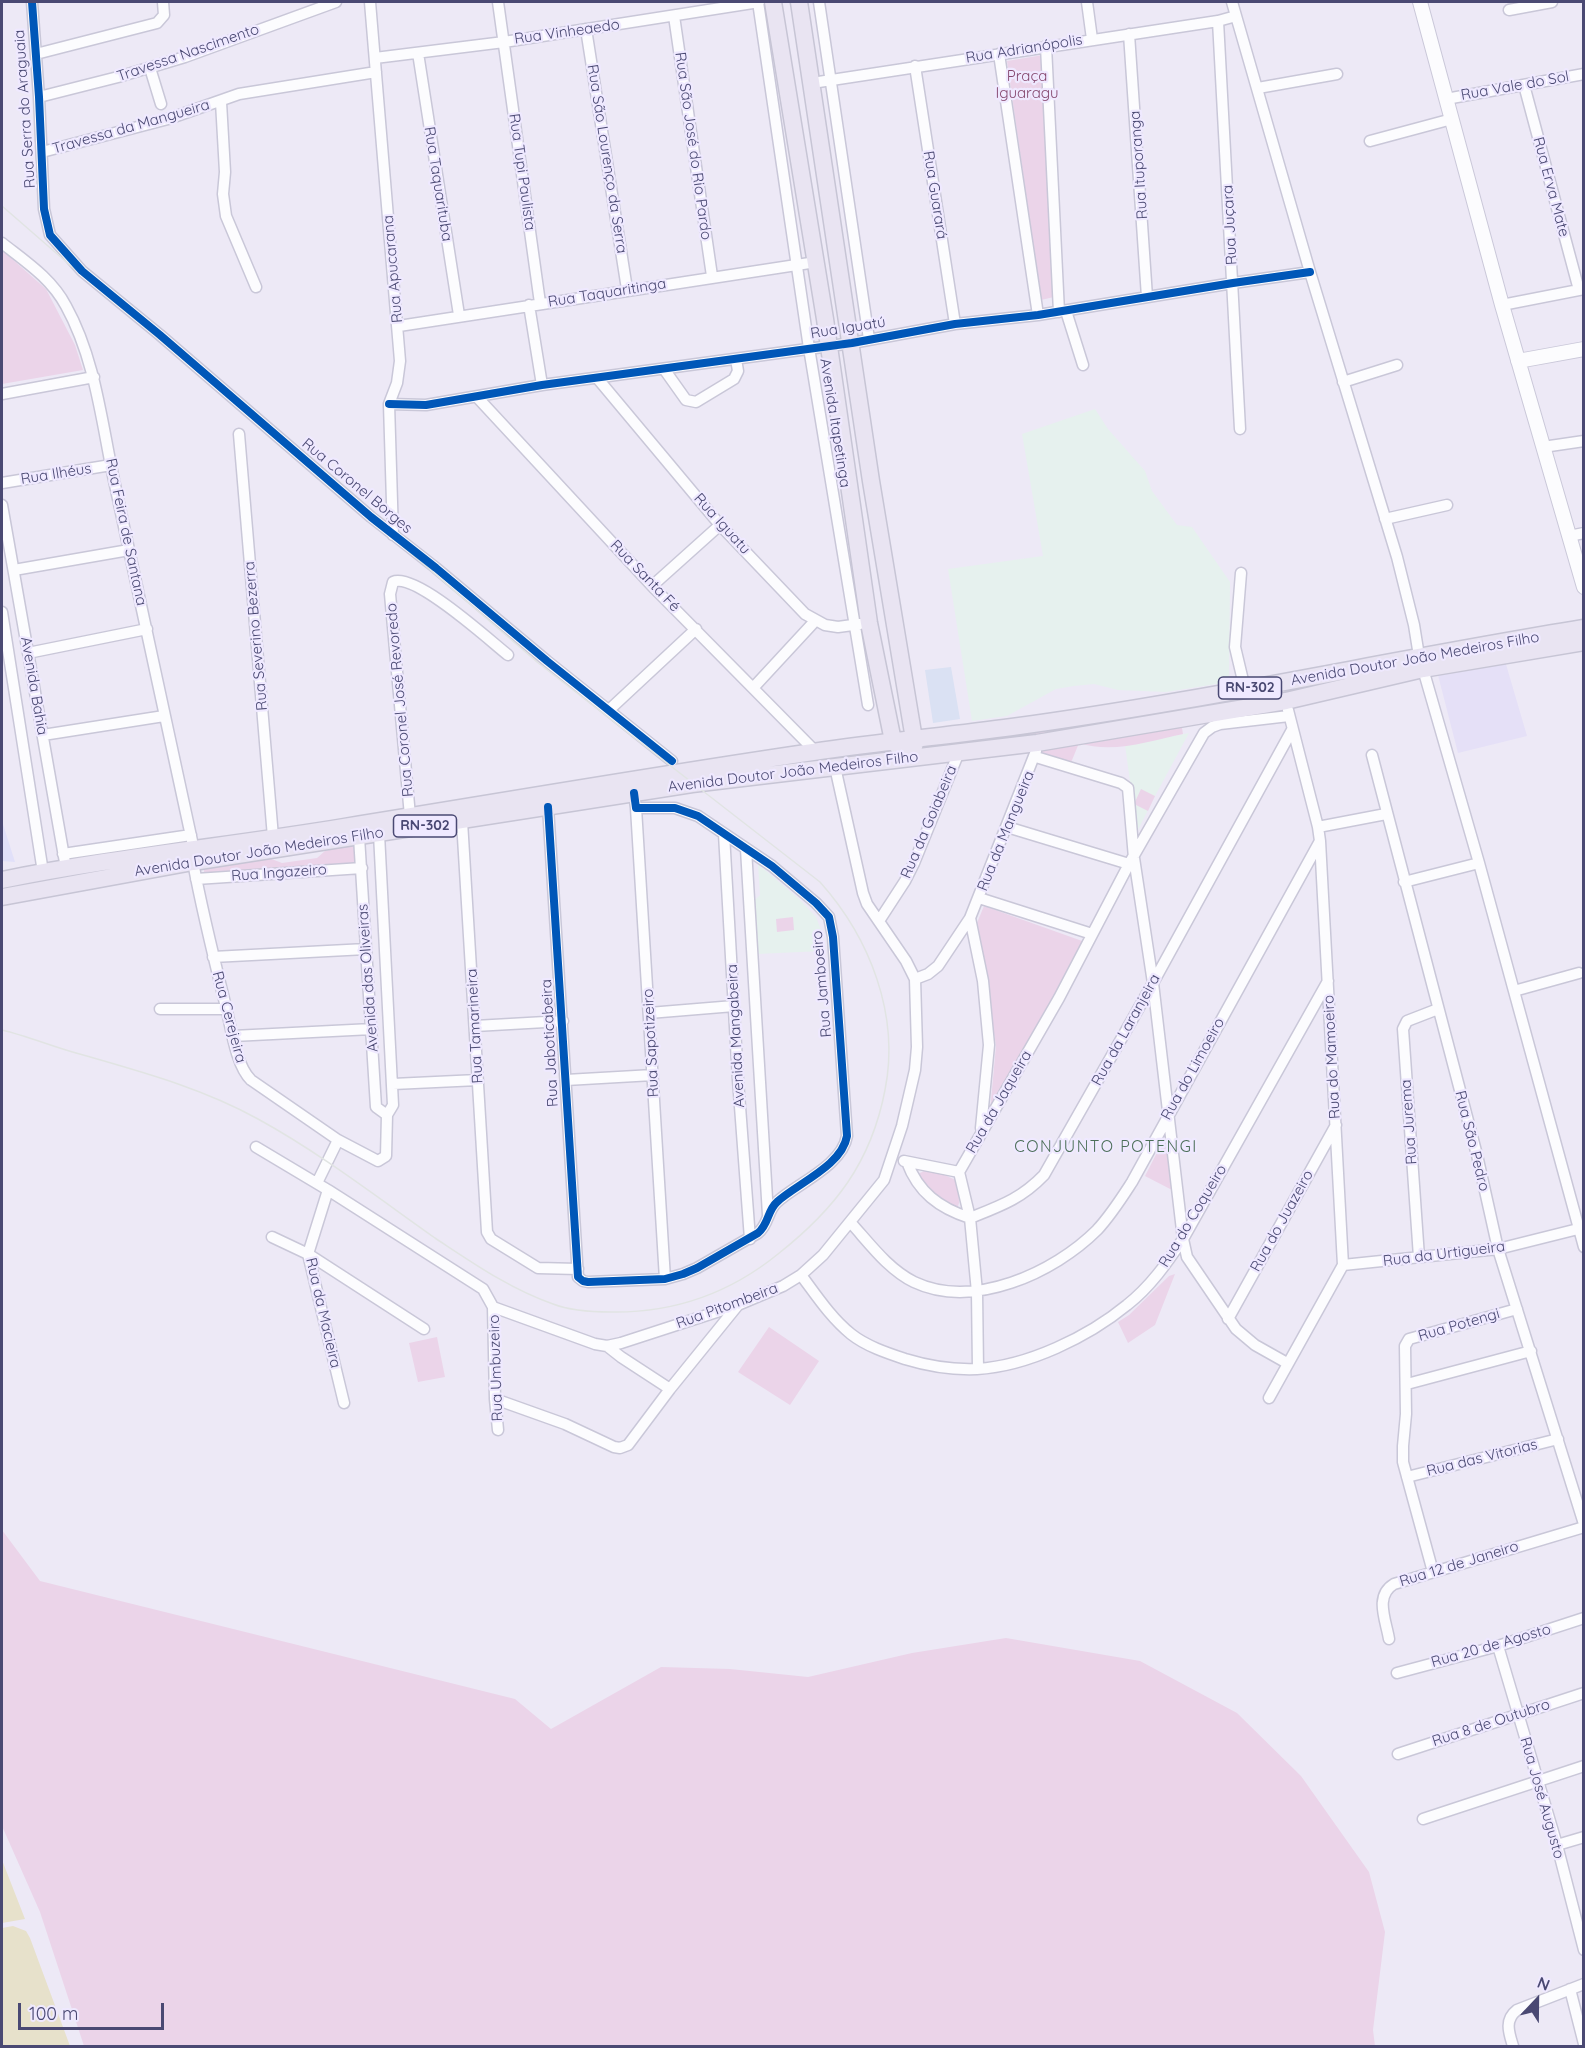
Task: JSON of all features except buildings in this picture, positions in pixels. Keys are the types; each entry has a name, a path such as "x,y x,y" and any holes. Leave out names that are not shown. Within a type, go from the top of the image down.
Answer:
{"main road":[{"name":"Avenida Itapetinga","path":"773,2 846,462 862,624 887,705 893,741"},
{"name":"Avenida Itapetinga","path":"799,2 912,750"},
{"path":"1420,2 1502,305 1584,587"},
{"path":"802,180 826,177"},
{"path":"809,221 832,217"},
{"path":"1518,361 1584,349"},
{"path":"846,462 868,459"},
{"path":"849,485 871,481"},
{"name":"Avenida Doutor João Medeiros Filho","path":"912,750 953,753 1036,750 1133,726 1263,705 1288,708 1421,662 1584,628"},
{"name":"Avenida Doutor João Medeiros Filho","path":"2,880 43,872 65,861 193,856 359,837 548,807 635,801 692,784 864,764 912,750 1015,727 1327,674 1584,642"},
{"path":"1263,705 1281,697 1327,685 1327,674"},
{"path":"1133,726 1134,718 1141,714 1180,708 1196,697"},
{"path":"868,745 878,733 887,705"},
{"path":"893,741 912,750"},
{"name":"Avenida Doutor João Medeiros Filho","path":"2,895 193,856 273,837 542,793 893,741"},
{"path":"2,895 59,881 64,877 65,861"}],"street":[{"name":"Rua Serra do Araguaia","path":"32,2 45,215"},
{"path":"36,54 157,23 164,15 163,2"},
{"name":"Travessa Nascimento","path":"39,97 150,68 336,2"},
{"name":"Rua Apucarana","path":"370,2 399,326 400,371 389,404 393,535"},
{"name":"Rua Tupi Paulista","path":"498,2 535,304 542,385"},
{"name":"Rua Vinheaedo","path":"375,58 504,42 758,2"},
{"name":"Avenida Itapetinga","path":"758,2 809,348 862,624 868,705"},
{"path":"819,2 869,339"},
{"path":"1087,2 1092,39"},
{"path":"1232,2 1310,272 1385,519 1414,625 1421,662 1479,863 1584,1247"},
{"path":"1509,10 1552,2"},
{"name":"Rua São José do Rio Pardo","path":"674,16 712,276"},
{"name":"Rua Adrianópolis","path":"812,83 1218,21 1236,16"},
{"name":"Rua Juçara","path":"1218,21 1240,429"},
{"name":"Rua São Lourenço da Serra","path":"586,29 627,289"},
{"name":"Rua Ituporanga","path":"1130,34 1147,297"},
{"path":"1046,46 1063,311 1083,365"},
{"name":"Rua Taquarituba","path":"418,53 459,315"},
{"path":"999,54 1038,315"},
{"name":"Rua Guarará","path":"915,66 955,324"},
{"path":"150,68 161,104"},
{"name":"Travessa da Mangueira","path":"42,152 168,119 239,94 376,72"},
{"path":"1258,88 1337,74"},
{"name":"Rua Vale do Sol","path":"1446,99 1584,74"},
{"name":"Rua Erva Mate","path":"1524,85 1581,290"},
{"name":"Travessa da Mangueira","path":"221,102 225,171 223,194 226,216 256,287"},
{"path":"1370,141 1452,119"},
{"name":"Rua Coronel Borges","path":"45,215 50,235 82,271 393,535 672,761"},
{"name":"Rua Feira de Santana","path":"2,243 43,275 60,296 70,314 94,377 193,856"},
{"name":"Rua Taquaritinga","path":"399,326 627,289 816,262"},
{"name":"Rua Iguatú","path":"389,404 426,405 542,385 852,343 955,324 1038,315 1310,272"},
{"path":"1502,305 1581,290"},
{"path":"664,369 686,400 696,402 734,379 738,371 736,358"},
{"path":"1343,382 1397,365"},
{"path":"2,394 94,377"},
{"name":"Rua Iguatu","path":"598,378 720,525 805,614 815,621"},
{"name":"Rua Santa Fé","path":"477,397 652,586 816,752"},
{"name":"Rua Severino Bezerra","path":"239,434 273,837"},
{"path":"1543,447 1584,441"},
{"name":"Rua Ilhéus","path":"2,483 111,465"},
{"name":"Avenida Bahia","path":"2,505 65,861"},
{"path":"1385,519 1447,505"},
{"path":"652,586 720,525"},
{"path":"1569,536 1584,533"},
{"path":"14,570 129,550"},
{"path":"1241,573 1235,647 1245,689"},
{"name":"Rua Coronel José Revoredo","path":"410,816 390,594 393,582 398,580 409,582 436,597 508,655"},
{"name":"Avenida Bahia","path":"2,612 43,872"},
{"path":"753,687 815,621 831,626 862,624"},
{"path":"609,710 696,628"},
{"path":"28,654 147,629"},
{"name":"Rua do Mamoeiro","path":"1288,708 1320,842 1343,1265"},
{"name":"Rua da Jaqueira","path":"959,1172 1059,998 1131,861 1207,730 1220,724 1288,708"},
{"path":"43,735 164,716"},
{"name":"Rua da Laranjeira","path":"970,1218 1014,1200 1031,1189 1044,1175 1292,730"},
{"path":"1036,750 1121,783 1128,788 1131,861 1153,983 1187,1257 1236,1329 1255,1345 1287,1363"},
{"name":"Rua da Mangueira","path":"915,979 928,974 938,966 970,918 1036,750"},
{"name":"Rua da Goiabeira","path":"879,921 914,863 953,753"},
{"name":"Rua São Pedro","path":"1372,755 1477,1155 1498,1249 1584,1525"},
{"name":"Rua Pitombeira","path":"607,1346 738,1305 783,1286 801,1275 823,1255 879,1188 892,1158 915,1070 915,979 863,893 835,767"},
{"name":"Rua Jamboeiro","path":"635,801 683,810 698,816 782,874 829,917 833,937 847,1136 843,1148 811,1178 778,1200 768,1215"},
{"name":"Rua Sapotizeiro","path":"635,801 665,1279"},
{"name":"Rua Jaboticabeira","path":"548,807 578,1273"},
{"path":"1318,826 1386,814"},
{"name":"Rua Tamarineira","path":"462,821 487,1232 491,1239 538,1268 578,1273"},
{"path":"1007,827 1131,861"},
{"name":"Avenida das Oliveiras","path":"378,834 393,1084 393,1105 387,1115 387,1154"},
{"name":"Avenida Mangabeira","path":"724,834 750,1239"},
{"name":"Avenida das Oliveiras","path":"359,837 376,1107 387,1115"},
{"name":"Rua do Limoeiro","path":"851,1223 899,1274 915,1283 940,1290 977,1292 1002,1285 1055,1263 1076,1248 1096,1231 1113,1211 1132,1182 1320,842"},
{"name":"Avenida Mangabeira","path":"746,849 768,1215"},
{"name":"Rua Ingazeiro","path":"193,856 362,868"},
{"name":"Rua Cerejeira","path":"193,856 213,957 233,1036 246,1076 338,1140 374,1160 382,1160 387,1154"},
{"path":"1404,882 1479,863"},
{"path":"979,898 1092,934"},
{"path":"970,918 983,981 989,1045 981,1133"},
{"path":"213,957 366,949"},
{"path":"1514,991 1579,973"},
{"name":"Rua do Coqueiro","path":"801,1275 833,1317 852,1335 873,1347 916,1362 978,1369 1036,1355 1068,1343 1129,1304 1164,1267 1183,1239 1328,981"},
{"path":"649,1013 734,1006"},
{"path":"160,1009 227,1010"},
{"name":"Rua Jurema","path":"1419,1257 1403,1029 1407,1021 1438,1009"},
{"path":"475,1026 563,1021"},
{"path":"233,1036 372,1029"},
{"path":"566,1080 653,1075"},
{"path":"738,1080 760,1079"},
{"path":"393,1084 478,1080"},
{"name":"Rua do Juazeiro","path":"1228,1319 1336,1124"},
{"path":"317,1183 338,1140"},
{"path":"256,1147 317,1183 483,1289 493,1307 589,1342 607,1346 670,1389"},
{"path":"892,1158 959,1172 970,1218 977,1292 978,1369"},
{"path":"907,1162 920,1187 932,1199 950,1211 970,1218"},
{"name":"Rua da Macieira","path":"328,1190 308,1254 344,1403"},
{"path":"578,1273 583,1281 588,1282 665,1279 697,1268 750,1239 764,1228 768,1215"},
{"name":"Rua da Urtigueira","path":"1343,1265 1498,1249 1581,1233"},
{"path":"272,1237 308,1254 424,1329"},
{"path":"1269,1398 1343,1265"},
{"path":"495,1399 565,1424 614,1447 620,1448 628,1445 738,1305"},
{"name":"Rua Umbuzeiro","path":"493,1307 498,1430"},
{"name":"Rua Potengi","path":"1407,1384 1405,1346 1409,1339 1517,1309"},
{"path":"1433,1572 1407,1477 1403,1446 1407,1384 1531,1351"},
{"name":"Rua das Vitorias","path":"1407,1477 1558,1439"},
{"name":"Rua 12 de Janeiro","path":"1389,1639 1382,1601 1385,1590 1394,1584 1584,1525"},
{"name":"Rua 20 de Agosto","path":"1397,1673 1498,1646 1584,1618"},
{"name":"Rua José Augusto","path":"1498,1646 1578,1909 1584,1950"},
{"name":"Rua 8 de Outubro","path":"1398,1754 1584,1693"},
{"path":"1423,1819 1584,1766"},
{"path":"1557,1845 1584,1837"},
{"path":"1513,2046 1508,2026 1512,2014 1584,1984"},
{"path":"1570,1989 1584,2044"}],"shaded area":[{"path":"1095,409 1108,429 1145,471 1152,491 1177,525 1192,527 1230,582 1229,682 1166,692 1118,690 1094,684 1074,686 1056,689 1007,716 972,721 948,569 1043,556 1022,434"},
{"path":"1505,661 1527,736 1458,753 1438,675"},
{"path":"951,667 960,719 933,723 925,670"},
{"path":"1189,733 1155,796 1137,832 1125,745"},
{"path":"2,821 15,862 2,861"},
{"path":"758,864 799,899 816,917 821,930 822,951 757,954 754,901 760,895"},
{"path":"2,1860 25,1919 2,1923"},
{"path":"13,1926 26,1931 30,1938 70,2046 2,2046 2,1928"}],"green space":[{"name":"Praça Iguaragu","path":"1043,55 1054,297 1041,300 1007,61"},
{"path":"2,250 46,289 75,345 83,370 2,384"},
{"path":"1126,716 1127,724 947,747"},
{"path":"1181,722 1183,734 1144,743 1105,747 1079,743 1070,765 1038,756 1040,747"},
{"path":"1141,789 1155,796 1148,811 1134,804"},
{"path":"352,845 356,847 357,865 204,874 204,868 269,858 282,863 317,858 325,851"},
{"path":"984,906 1085,942 990,1111 996,1046 988,993 974,930"},
{"path":"793,917 794,930 777,932 776,919"},
{"path":"1165,1137 1174,1191 1145,1176"},
{"path":"924,1171 942,1174 958,1181 959,1203 956,1212 930,1192 916,1175"},
{"path":"1175,1274 1155,1325 1128,1343 1118,1322 1129,1315 1169,1276"},
{"path":"769,1327 819,1361 790,1405 738,1372"},
{"path":"437,1337 445,1377 418,1382 409,1343"},
{"path":"2,1530 40,1581 515,1699 551,1729 661,1667 730,1669 808,1677 912,1653 1006,1638 1140,1661 1237,1713 1301,1776 1369,1872 1385,1932 1373,2030 1375,2046 84,2046 40,1912 2,1826"}],"tram line":[{"path":"2,206 246,411 537,662 820,882 838,904 853,928 877,979 884,1006 889,1062 879,1116 860,1162 833,1202 798,1237 760,1268 700,1298 656,1309 596,1312 560,1306 537,1298 507,1283 435,1238 304,1146 236,1108 168,1081 2,1030"}],"cycle path":[{"path":"32,2 44,209 50,235 82,271 160,335 371,517 672,761"},
{"path":"389,404 426,405 542,385 852,343 955,324 1038,315 1310,272"},
{"path":"548,807 578,1277 588,1282 665,1279 697,1268 758,1233 777,1202 828,1165 843,1147 847,1136 833,937 829,917 772,866 698,816 675,808 636,808 634,793"}],"district":[{"name":"CONJUNTO POTENGI","path":"1106,1147"}]}
